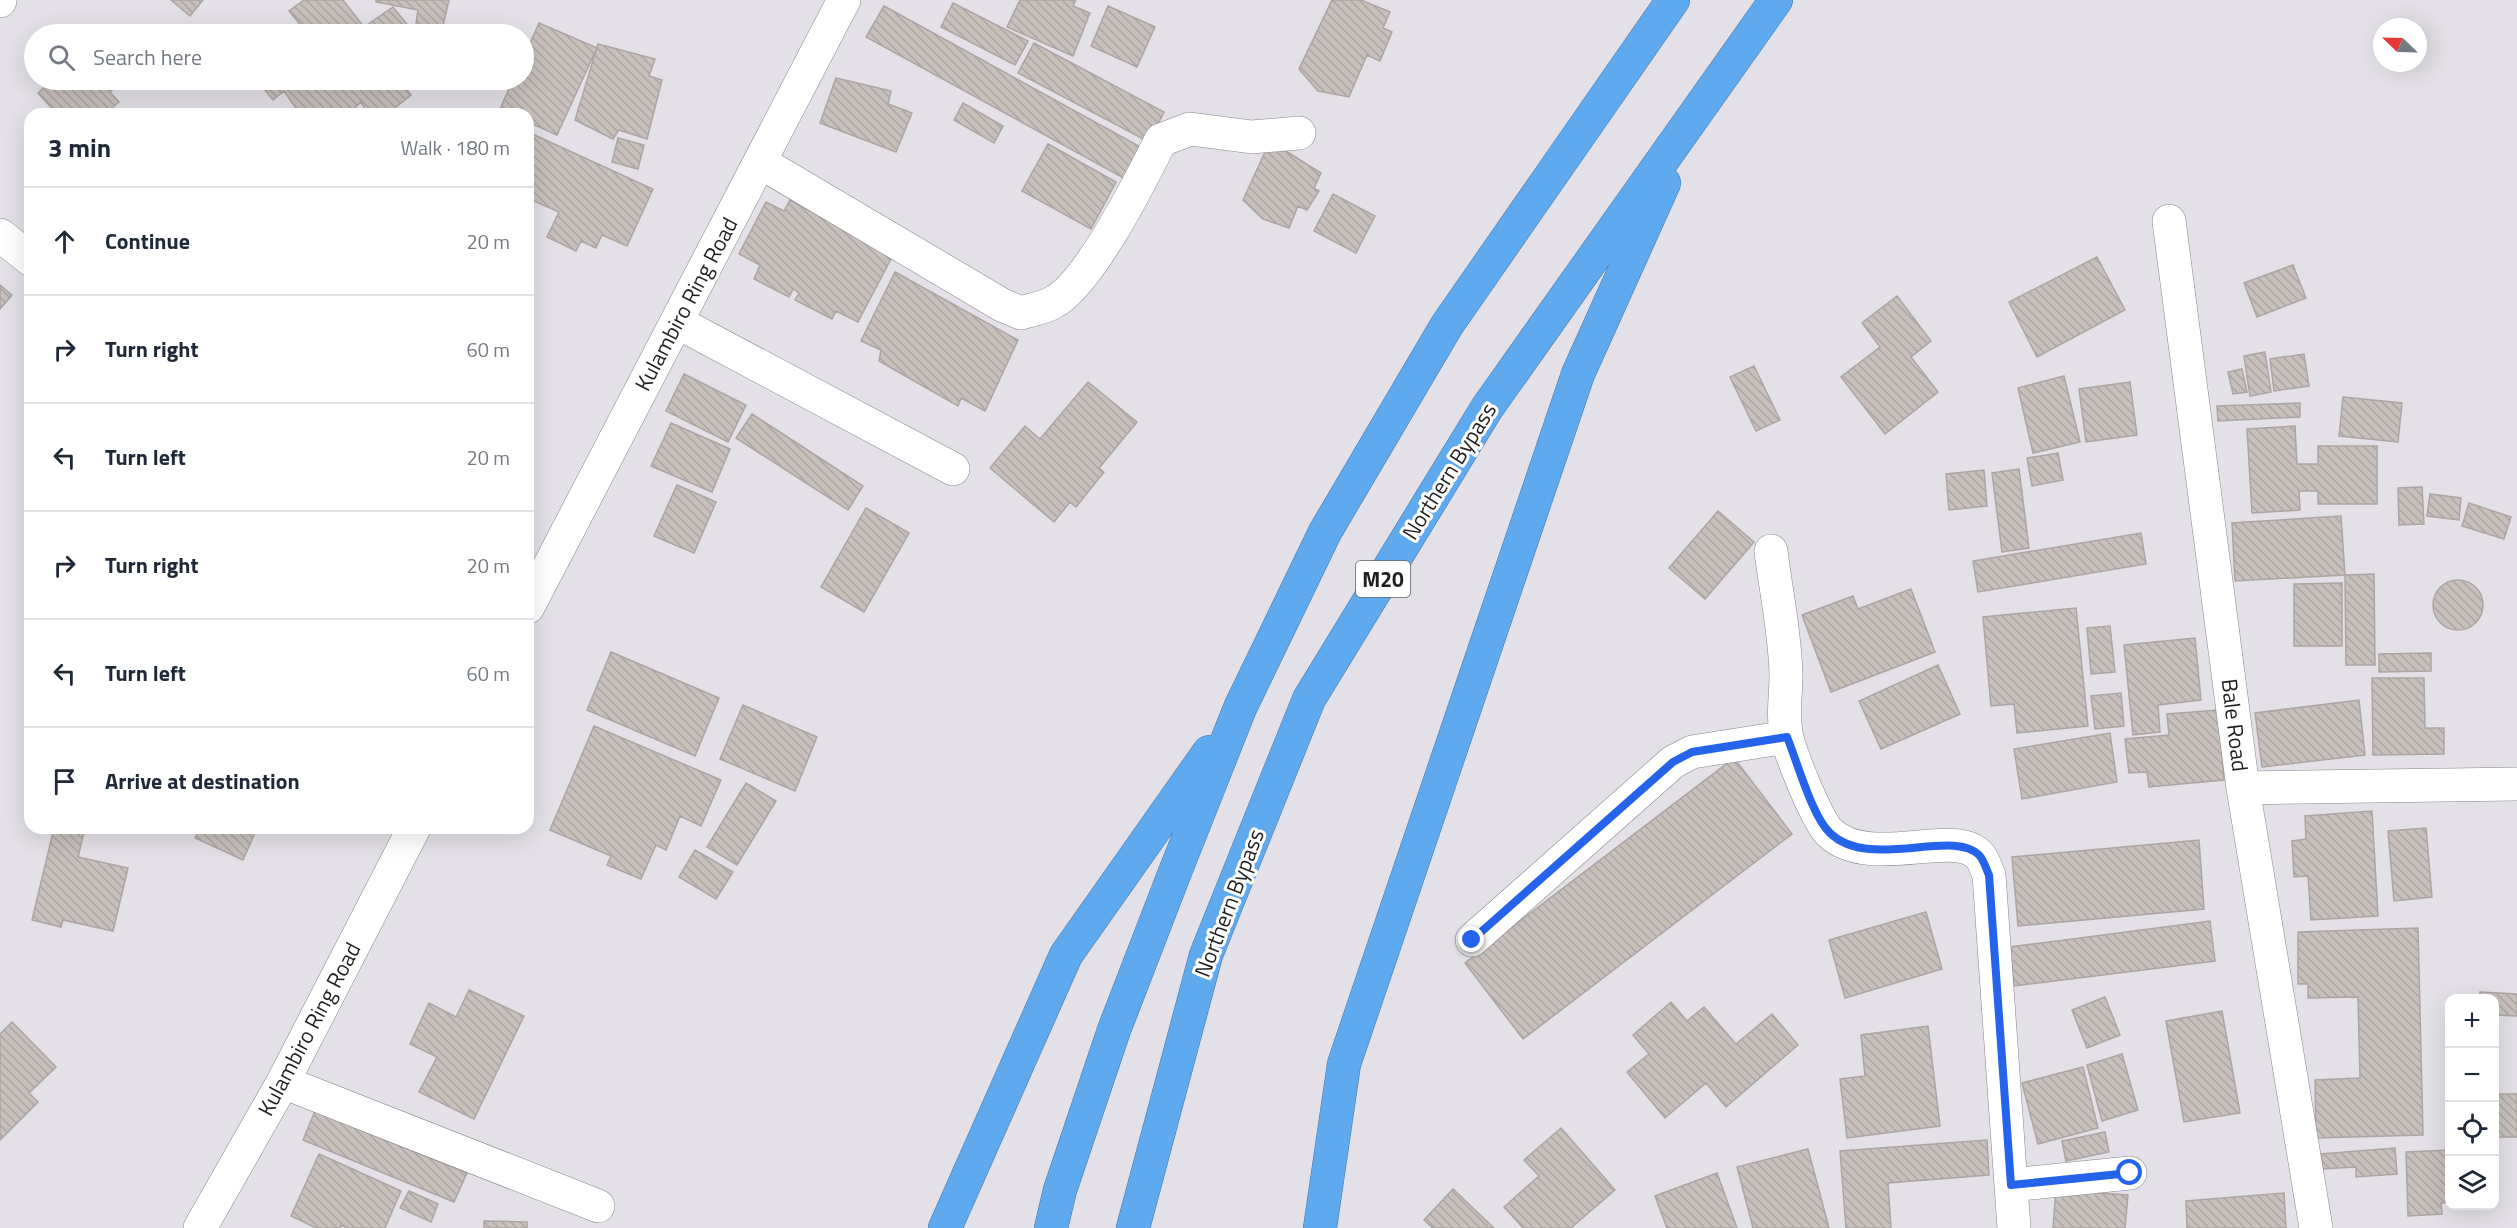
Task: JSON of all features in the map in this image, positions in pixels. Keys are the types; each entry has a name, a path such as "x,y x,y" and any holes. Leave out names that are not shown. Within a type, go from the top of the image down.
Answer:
{"highway":[{"path":"1051,1228 1060,1190 1114,1030 1240,708 1325,532 1447,325 1673,0"},
{"name":"Northern Bypass","path":"1133,1228 1206,955 1309,699 1487,408 1776,0"},
{"path":"1320,1228 1344,1064 1578,374 1697,111"},
{"path":"945,1228 1066,956 1240,708"}],"street":[{"name":"Kulambiro Ring Road","path":"534,596 844,0"},
{"path":"760,162 1021,313 1054,303 1086,272 1161,140 1190,129 1252,137 1299,133"},
{"name":"Bale Road","path":"2169,221 2243,788 2316,1228"},
{"path":"0,235 24,254"},
{"path":"677,322 953,469"},
{"path":"1771,551 1786,673 1784,707 1787,737 1817,814 1830,833 1852,846 1878,850 1964,846 1979,855 1989,875 2014,1228"},
{"path":"1472,940 1673,762 1692,752 1787,737"},
{"path":"2243,788 2517,784"},
{"name":"Kulambiro Ring Road","path":"200,1228 283,1082 411,834"},
{"path":"283,1082 598,1206"},
{"path":"2011,1185 2130,1173"}],"building":[{"path":"171,0 203,0 190,16"},
{"path":"304,0 343,0 362,24 300,24 289,11"},
{"path":"376,0 449,0 443,24 416,24 418,10 376,2"},
{"path":"1020,0 1076,0 1073,6 1090,13 1073,56 1007,27"},
{"path":"1332,0 1361,0 1390,12 1383,28 1392,32 1380,61 1367,55 1349,97 1318,91 1299,69"},
{"path":"953,3 1028,41 1015,65 941,27"},
{"path":"884,6 1146,150 1129,181 866,37"},
{"path":"1108,6 1155,27 1137,67 1091,46"},
{"path":"393,7 407,24 368,24"},
{"path":"539,23 597,48 557,135 534,125 534,108 500,108 509,90 534,90 534,34"},
{"path":"1034,43 1164,112 1149,142 1018,73"},
{"path":"598,44 655,59 649,76 662,80 647,139 619,130 613,139 575,120"},
{"path":"836,78 891,91 888,104 912,113 896,152 820,123"},
{"path":"41,90 112,90 110,92 119,102 112,108 52,108 38,93"},
{"path":"265,90 407,90 411,95 395,108 364,108 361,102 354,108 296,108 284,91 273,100"},
{"path":"963,103 1003,126 994,143 954,120"},
{"path":"534,135 653,189 627,246 602,235 596,248 581,241 576,251 547,237 559,212 534,201"},
{"path":"618,138 644,145 638,169 612,162"},
{"path":"1270,141 1321,173 1314,188 1319,191 1307,210 1298,206 1289,228 1263,219 1243,200"},
{"path":"1048,144 1116,182 1091,229 1022,191"},
{"path":"1333,194 1375,216 1356,253 1314,231"},
{"path":"790,200 893,255 858,322 836,311 832,319 795,300 799,293 793,289 789,297 754,279 760,265 739,254 766,202 784,211"},
{"path":"2097,257 2125,310 2037,357 2009,302"},
{"path":"2293,265 2306,298 2257,317 2244,283"},
{"path":"895,272 1018,340 985,411 961,398 958,406 879,361 881,350 861,341"},
{"path":"0,285 12,295 0,309"},
{"path":"1897,296 1931,341 1911,357 1938,392 1885,434 1841,377 1880,347 1862,323"},
{"path":"2265,352 2271,392 2250,396 2244,356"},
{"path":"2304,354 2309,386 2274,391 2270,359"},
{"path":"1754,366 1780,420 1756,431 1730,377"},
{"path":"2242,369 2247,392 2233,394 2228,372"},
{"path":"684,374 746,405 728,442 666,411"},
{"path":"2064,376 2080,442 2033,453 2018,388"},
{"path":"1088,382 1137,422 1099,468 1104,472 1076,507 1070,502 1054,522 990,468 1025,426 1040,439"},
{"path":"2130,382 2137,435 2086,442 2079,389"},
{"path":"2343,397 2402,403 2398,442 2339,436"},
{"path":"2300,403 2300,417 2218,421 2217,406"},
{"path":"752,414 863,486 848,510 736,438"},
{"path":"671,423 730,449 712,492 651,466"},
{"path":"2295,426 2297,464 2318,464 2318,446 2377,446 2377,504 2318,504 2318,491 2299,491 2300,510 2252,513 2247,429"},
{"path":"2058,453 2063,480 2032,486 2027,458"},
{"path":"2019,469 2029,548 2002,552 1992,473"},
{"path":"1984,470 1987,506 1949,510 1946,474"},
{"path":"677,485 716,502 694,553 654,536"},
{"path":"2422,487 2424,524 2399,525 2398,488"},
{"path":"2430,494 2461,498 2459,520 2427,516"},
{"path":"2469,503 2511,517 2504,539 2462,526"},
{"path":"866,508 909,533 864,612 821,587"},
{"path":"1718,511 1754,542 1705,599 1669,568"},
{"path":"2341,516 2345,575 2235,581 2232,523"},
{"path":"2141,533 2146,564 1978,592 1973,561"},
{"path":"2374,574 2375,665 2346,665 2345,575"},
{"path":"2458,580 2476,587 2483,605 2476,623 2458,630 2440,623 2433,605 2440,587"},
{"path":"2342,583 2342,646 2294,646 2294,584"},
{"path":"1911,589 1935,652 1831,692 1802,615 1853,596 1858,609"},
{"path":"2076,608 2088,726 2017,733 2014,704 1991,706 1983,617"},
{"path":"2110,626 2115,672 2091,674 2087,628"},
{"path":"2195,638 2201,700 2158,705 2160,732 2133,735 2124,645"},
{"path":"611,652 719,698 695,756 587,710"},
{"path":"2431,653 2431,671 2379,672 2379,654"},
{"path":"1938,665 1960,714 1881,749 1859,701"},
{"path":"2372,678 2424,678 2425,728 2444,728 2444,754 2373,755"},
{"path":"2121,693 2124,726 2095,729 2091,696"},
{"path":"2359,700 2365,755 2262,767 2255,713"},
{"path":"743,705 817,737 795,791 720,759"},
{"path":"2218,710 2224,780 2149,787 2147,772 2129,773 2125,739 2169,735 2167,714"},
{"path":"594,726 721,780 701,826 680,816 666,850 656,845 641,879 607,865 611,856 550,830"},
{"path":"2110,733 2117,782 2022,799 2014,749"},
{"path":"1734,758 1792,834 1523,1039 1465,963"},
{"path":"746,783 776,801 737,865 707,847"},
{"path":"2372,811 2378,916 2311,920 2308,876 2294,877 2292,841 2306,839 2305,816"},
{"path":"2426,828 2432,897 2394,901 2388,831"},
{"path":"53,834 84,834 78,857 128,868 113,931 63,920 61,927 32,920"},
{"path":"197,834 254,834 243,860 195,838"},
{"path":"2199,840 2204,909 2018,926 2012,857"},
{"path":"695,850 733,872 716,899 679,877"},
{"path":"1926,912 1942,969 1845,998 1829,940"},
{"path":"2210,921 2215,961 2014,986 2010,947"},
{"path":"2418,928 2423,1135 2316,1138 2315,1080 2360,1078 2358,997 2308,998 2308,984 2298,984 2298,932"},
{"path":"469,990 524,1016 474,1119 419,1092 437,1057 410,1044 429,1003 456,1017"},
{"path":"2480,992 2517,994 2517,1016 2499,1015 2499,994 2480,994"},
{"path":"2105,997 2120,1035 2087,1048 2072,1010"},
{"path":"1671,1002 1687,1021 1704,1007 1736,1044 1772,1014 1798,1045 1726,1107 1706,1083 1665,1118 1627,1072 1649,1054 1633,1035"},
{"path":"2222,1011 2240,1113 2184,1122 2166,1021"},
{"path":"12,1022 56,1067 29,1093 38,1102 0,1140 0,1034"},
{"path":"1928,1026 1940,1126 1847,1138 1840,1079 1865,1076 1861,1035"},
{"path":"2122,1054 2138,1110 2102,1121 2087,1065"},
{"path":"2083,1067 2098,1128 2038,1144 2022,1083"},
{"path":"2499,1094 2517,1094 2517,1137 2499,1137"},
{"path":"315,1111 467,1173 454,1202 303,1140"},
{"path":"1561,1128 1615,1190 1571,1228 1523,1228 1504,1207 1539,1176 1524,1160"},
{"path":"2105,1132 2109,1152 2066,1161 2062,1141"},
{"path":"1987,1140 1989,1175 1888,1183 1891,1228 1846,1228 1840,1151"},
{"path":"2395,1148 2397,1174 2356,1177 2356,1167 2323,1169 2321,1154"},
{"path":"1808,1149 1829,1228 1753,1228 1737,1167"},
{"path":"2445,1150 2445,1203 2441,1203 2442,1214 2408,1216 2406,1152"},
{"path":"319,1154 401,1191 385,1228 348,1228 341,1225 340,1228 316,1228 291,1216"},
{"path":"1717,1173 1737,1228 1667,1228 1655,1196"},
{"path":"1453,1189 1494,1228 1433,1228 1424,1220"},
{"path":"2056,1190 2128,1195 2125,1228 2053,1228"},
{"path":"409,1191 438,1204 431,1222 400,1208"},
{"path":"2284,1193 2286,1228 2187,1228 2186,1201"},
{"path":"484,1221 527,1222 527,1228 484,1228"}],"route":[{"path":"1472,940 1673,762 1692,752 1787,737 1817,814 1830,833 1852,846 1878,850 1964,846 1979,855 1989,875 2011,1185 2130,1173"}]}
